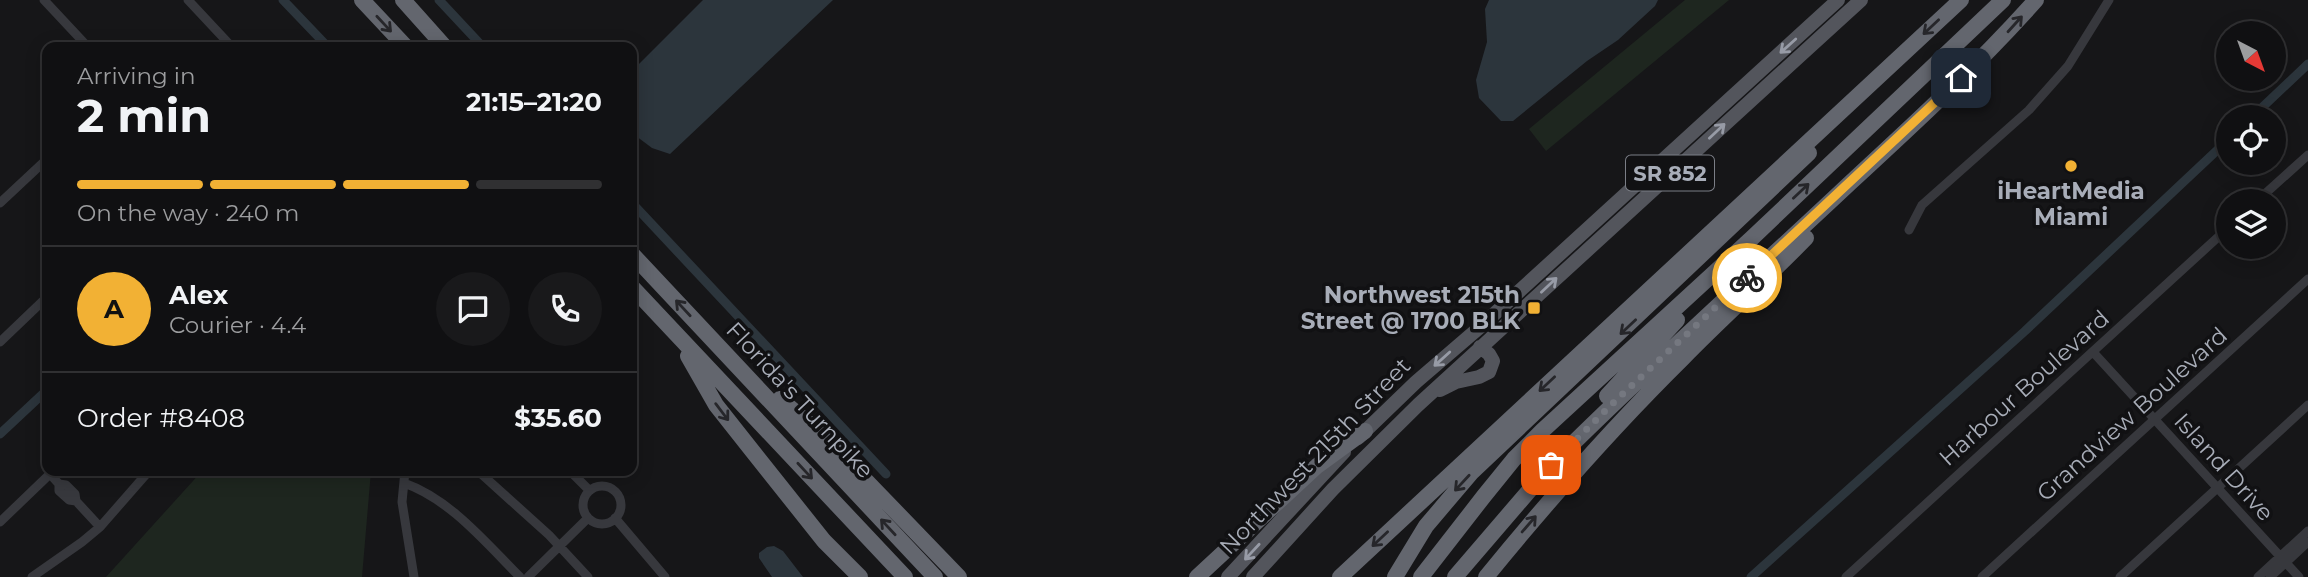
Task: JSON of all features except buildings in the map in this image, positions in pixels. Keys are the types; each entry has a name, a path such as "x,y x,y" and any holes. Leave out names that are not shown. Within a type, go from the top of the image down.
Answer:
{"highway":[{"path":"362,0 401,42"},
{"path":"403,0 441,42"},
{"path":"1340,577 1961,0"},
{"path":"1422,577 1514,459 2003,0"},
{"path":"1486,577 1614,429 1784,260 2036,0"},
{"path":"1395,577 1426,526 1457,487 1789,174 1902,54"},
{"path":"1551,465 1683,338 1932,107"},
{"path":"1456,576 1609,394 1730,267 1752,238"},
{"name":"Florida's Turnpike","path":"637,259 935,577"},
{"name":"Florida's Turnpike","path":"637,293 905,577"},
{"path":"674,333 716,405 824,541 860,577"},
{"path":"730,358 819,432 959,577"},
{"path":"1197,577 1317,466 1365,431"}],"main road":[{"name":"Northwest 215th Street","path":"1228,577 1365,431 1838,0"},
{"name":"Northwest 215th Street","path":"1253,577 1347,475 1429,394 1861,0"},
{"path":"1429,394 1489,372 1493,361 1480,347"}],"street":[{"path":"44,0 83,42"},
{"path":"188,0 227,42"},
{"path":"1909,230 1922,205 2029,110 2068,66 2109,0"},
{"path":"2270,189 2308,155"},
{"path":"0,203 42,164"},
{"name":"Harbour Boulevard","path":"1846,577 2216,239"},
{"name":"Grandview Boulevard","path":"1982,577 2308,279"},
{"path":"0,342 42,303"},
{"name":"Island Drive","path":"2093,352 2299,577"},
{"path":"2120,577 2308,405"},
{"path":"0,522 49,476"},
{"path":"54,476 59,484 66,485 75,494 76,502 100,527"},
{"path":"32,577 100,527 145,476"},
{"path":"405,476 402,502 414,577"},
{"path":"483,476 559,546 588,577"},
{"path":"575,476 589,490"},
{"path":"404,483 419,488 441,503 520,577"},
{"path":"604,486 616,492 621,504 615,518 600,524 588,518 583,505 589,490 604,486"},
{"path":"528,577 588,518"},
{"path":"615,518 665,577"},
{"path":"2270,577 2308,531"},
{"path":"2258,577 2308,542"}],"shaded area":[{"path":"703,0 833,0 670,154 652,148 637,137 637,66"},
{"path":"1489,0 1658,0 1655,6 1618,40 1587,61 1513,121 1501,121 1479,98 1476,80 1487,42 1485,9"},
{"path":"1685,0 1729,0 1546,151 1529,129"},
{"path":"197,476 371,476 362,577 106,577"},
{"path":"774,546 783,551 803,577 772,577 759,558 759,553"}],"waterway":[{"path":"283,0 323,42"},
{"path":"439,0 478,42"},
{"path":"2265,105 2308,64"},
{"path":"1751,577 2025,331 2216,151"},
{"path":"637,208 886,474"},
{"path":"0,434 42,395"}],"way so far":[{"path":"1551,465 1747,278"}],"place":[{"name":"iHeartMedia Miami","path":"2071,166"},
{"name":"Northwest 215th Street @ 1700 BLK","path":"1534,308"}],"route":[{"path":"1747,278 1961,78"}]}
